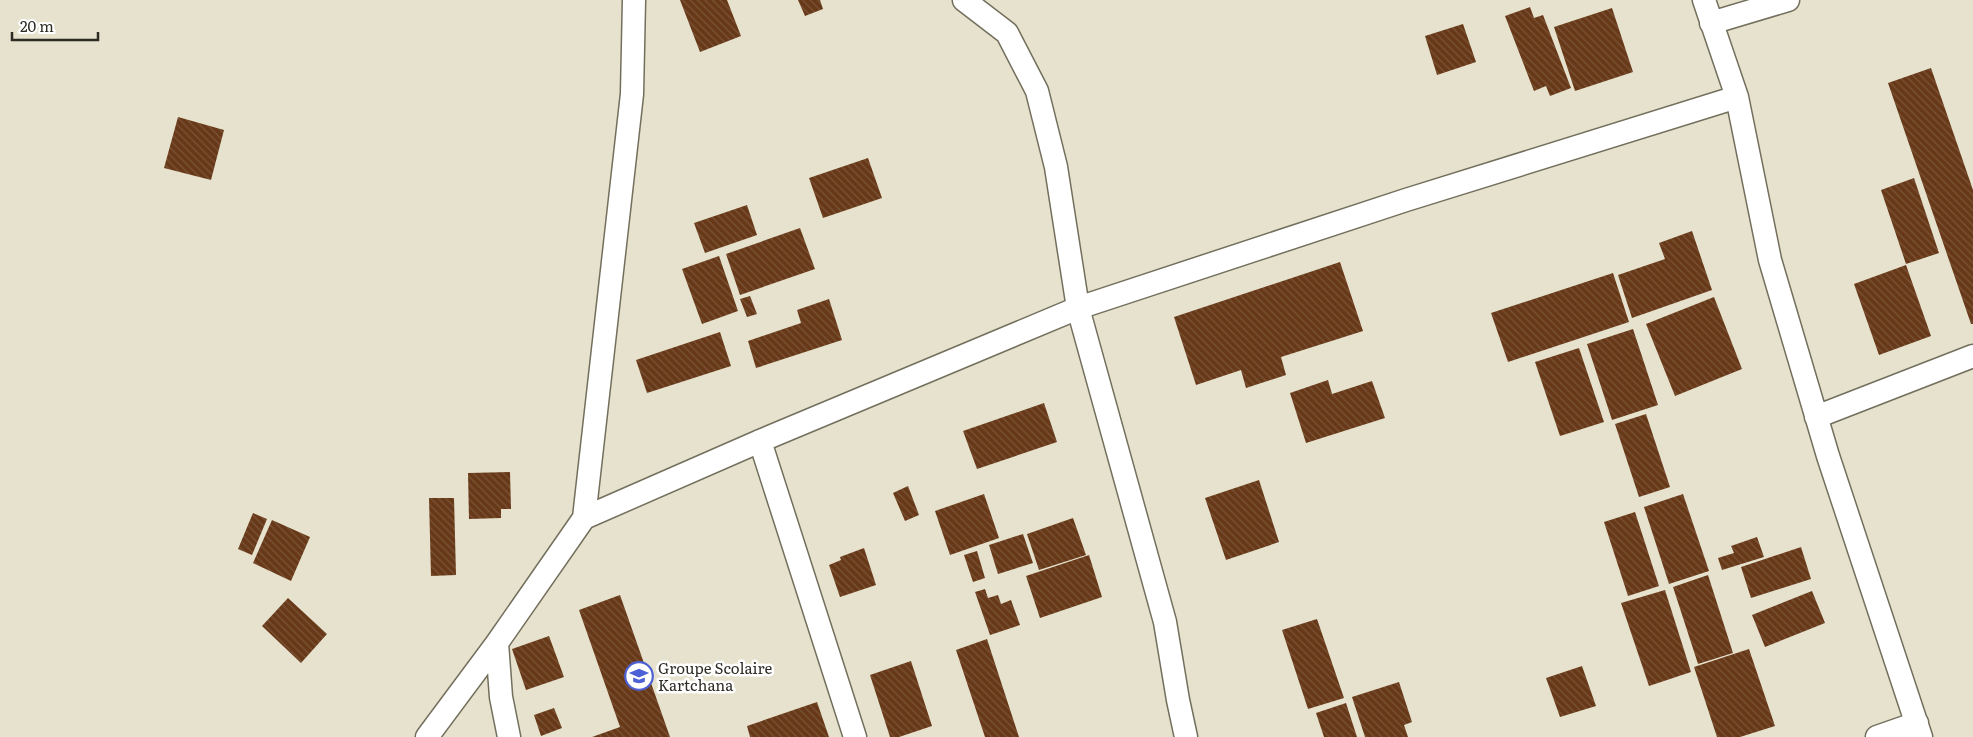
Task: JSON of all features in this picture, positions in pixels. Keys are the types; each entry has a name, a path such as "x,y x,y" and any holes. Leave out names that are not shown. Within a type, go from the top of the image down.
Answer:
{"street":[{"path":"427,737 497,643 584,518 632,94 634,0"},
{"path":"964,0 1007,33 1037,90 1056,167 1078,308 1165,622 1186,737"},
{"path":"1704,0 1737,97 1770,260 1816,417 1919,730 1877,737"},
{"path":"1712,23 1788,0"},
{"path":"584,518 760,441 1078,308 1406,200 1737,97"},
{"path":"1816,417 1973,356"},
{"path":"760,441 855,737"},
{"path":"497,643 501,697 509,737"}],"building":[{"path":"680,0 727,0 741,36 700,52"},
{"path":"798,0 820,0 823,9 805,16"},
{"path":"1530,7 1534,18 1543,15 1571,88 1550,96 1546,86 1534,91 1505,16"},
{"path":"1612,8 1633,72 1575,91 1554,27"},
{"path":"1463,24 1476,62 1437,75 1425,36"},
{"path":"1931,68 1973,190 1973,324 1971,324 1888,83"},
{"path":"178,117 224,130 211,180 164,168"},
{"path":"868,158 882,198 823,218 809,178"},
{"path":"1914,178 1939,253 1906,264 1881,190"},
{"path":"747,205 757,235 705,253 694,223"},
{"path":"800,228 815,269 740,295 726,254"},
{"path":"1692,231 1712,290 1632,318 1618,275 1665,259 1659,243"},
{"path":"719,256 738,311 702,324 682,269"},
{"path":"1340,262 1363,331 1281,357 1286,375 1246,388 1241,370 1196,385 1174,317"},
{"path":"1906,265 1931,336 1879,355 1854,284"},
{"path":"1613,273 1629,322 1508,362 1491,313"},
{"path":"750,296 757,314 747,317 740,299"},
{"path":"1714,297 1742,369 1675,396 1646,324"},
{"path":"829,299 842,340 756,368 748,341 801,323 797,310"},
{"path":"1633,329 1658,405 1612,420 1587,344"},
{"path":"720,332 731,366 647,393 636,360"},
{"path":"1579,348 1604,422 1560,436 1535,362"},
{"path":"1328,380 1332,394 1372,381 1385,418 1306,443 1290,393"},
{"path":"1044,403 1057,442 977,469 963,431"},
{"path":"1646,414 1670,487 1639,497 1615,424"},
{"path":"510,472 511,509 501,509 501,518 469,519 468,473"},
{"path":"1259,480 1279,542 1226,560 1205,498"},
{"path":"908,486 919,515 905,521 893,493"},
{"path":"984,494 999,538 950,555 935,511"},
{"path":"1683,494 1709,571 1669,584 1644,507"},
{"path":"429,498 454,498 456,575 431,576"},
{"path":"1635,512 1659,586 1628,596 1604,522"},
{"path":"253,513 267,519 252,555 238,549"},
{"path":"1073,518 1086,555 1039,570 1027,534"},
{"path":"272,520 310,537 291,581 253,563"},
{"path":"1023,534 1033,563 998,574 989,545"},
{"path":"1757,537 1764,557 1722,570 1718,558 1734,553 1731,546"},
{"path":"1801,547 1811,579 1751,598 1741,567"},
{"path":"864,548 876,585 840,597 829,565 841,560 840,557"},
{"path":"977,551 985,578 973,582 964,555"},
{"path":"1089,555 1102,597 1040,618 1026,576"},
{"path":"1708,575 1733,653 1698,664 1673,587"},
{"path":"985,589 988,598 998,595 1001,604 1011,600 1020,625 990,635 975,592"},
{"path":"1665,590 1691,672 1649,686 1621,603"},
{"path":"1812,591 1825,623 1765,647 1752,615"},
{"path":"620,595 670,737 592,737 620,727 579,610"},
{"path":"288,598 327,634 301,663 262,626"},
{"path":"1317,619 1344,698 1308,709 1282,630"},
{"path":"549,636 564,677 526,690 512,649"},
{"path":"987,639 1019,737 985,737 956,650"},
{"path":"1749,649 1775,726 1740,737 1717,737 1694,667"},
{"path":"911,661 932,726 899,737 890,737 870,675"},
{"path":"1582,666 1596,706 1560,717 1546,678"},
{"path":"1399,682 1412,722 1404,725 1408,737 1365,737 1352,697"},
{"path":"817,702 829,737 750,737 747,726"},
{"path":"1346,703 1357,737 1324,737 1316,713"},
{"path":"554,708 562,728 541,736 534,715"}],"place":[{"name":"Groupe Scolaire Kartchana","path":"639,676"}]}
